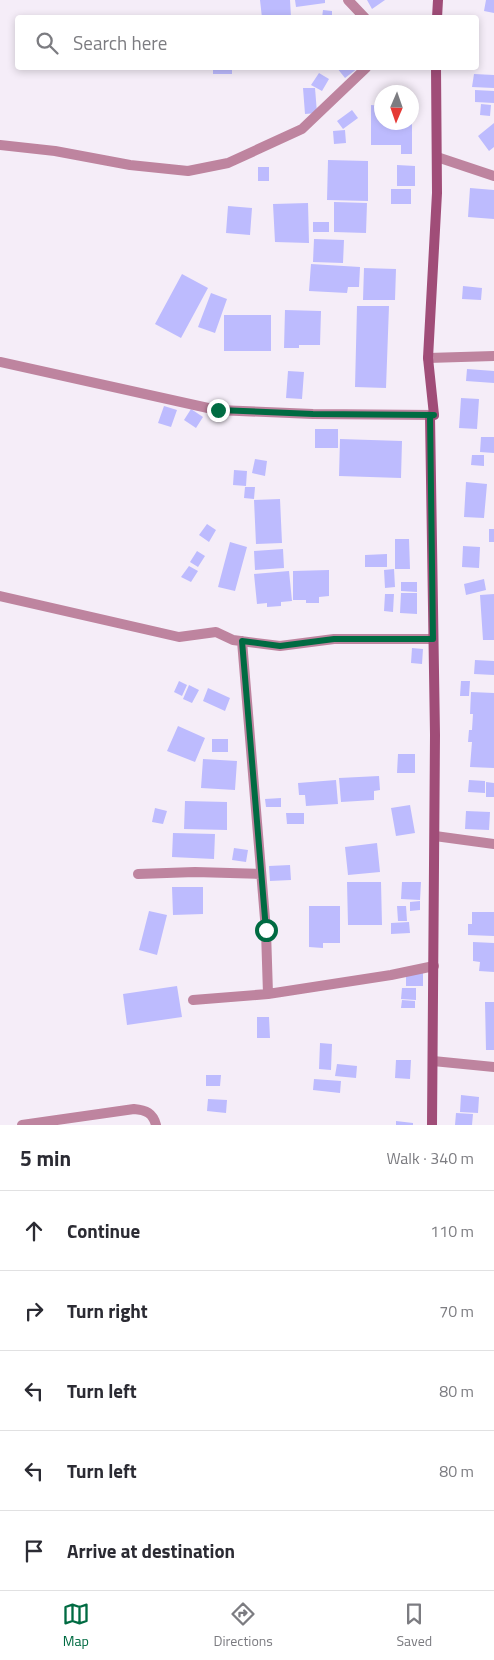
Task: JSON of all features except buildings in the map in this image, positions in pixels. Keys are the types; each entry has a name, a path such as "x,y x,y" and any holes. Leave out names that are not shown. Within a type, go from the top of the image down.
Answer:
{"street":[{"path":"348,0 363,15"},
{"path":"437,15 438,0"},
{"path":"0,146 55,151 130,165 188,171 228,163 302,128 364,70"},
{"path":"434,415 428,358 437,158 436,70"},
{"path":"437,158 494,176"},
{"path":"428,358 494,356"},
{"path":"0,362 218,410 313,414 434,415"},
{"path":"432,1125 435,836 430,416 434,415"},
{"path":"0,596 179,637 216,632 233,640 280,646 334,639 433,639"},
{"path":"242,641 261,874 268,994"},
{"path":"435,836 494,844"},
{"path":"138,874 195,872 261,874"},
{"path":"193,1000 268,994 391,975 434,966"},
{"path":"433,1061 494,1067"},
{"path":"22,1125 134,1109 146,1110 154,1118 156,1125"}],"route":[{"path":"218,410 313,414 434,415 430,416 433,639 334,639 280,646 242,641 266,930"}]}
